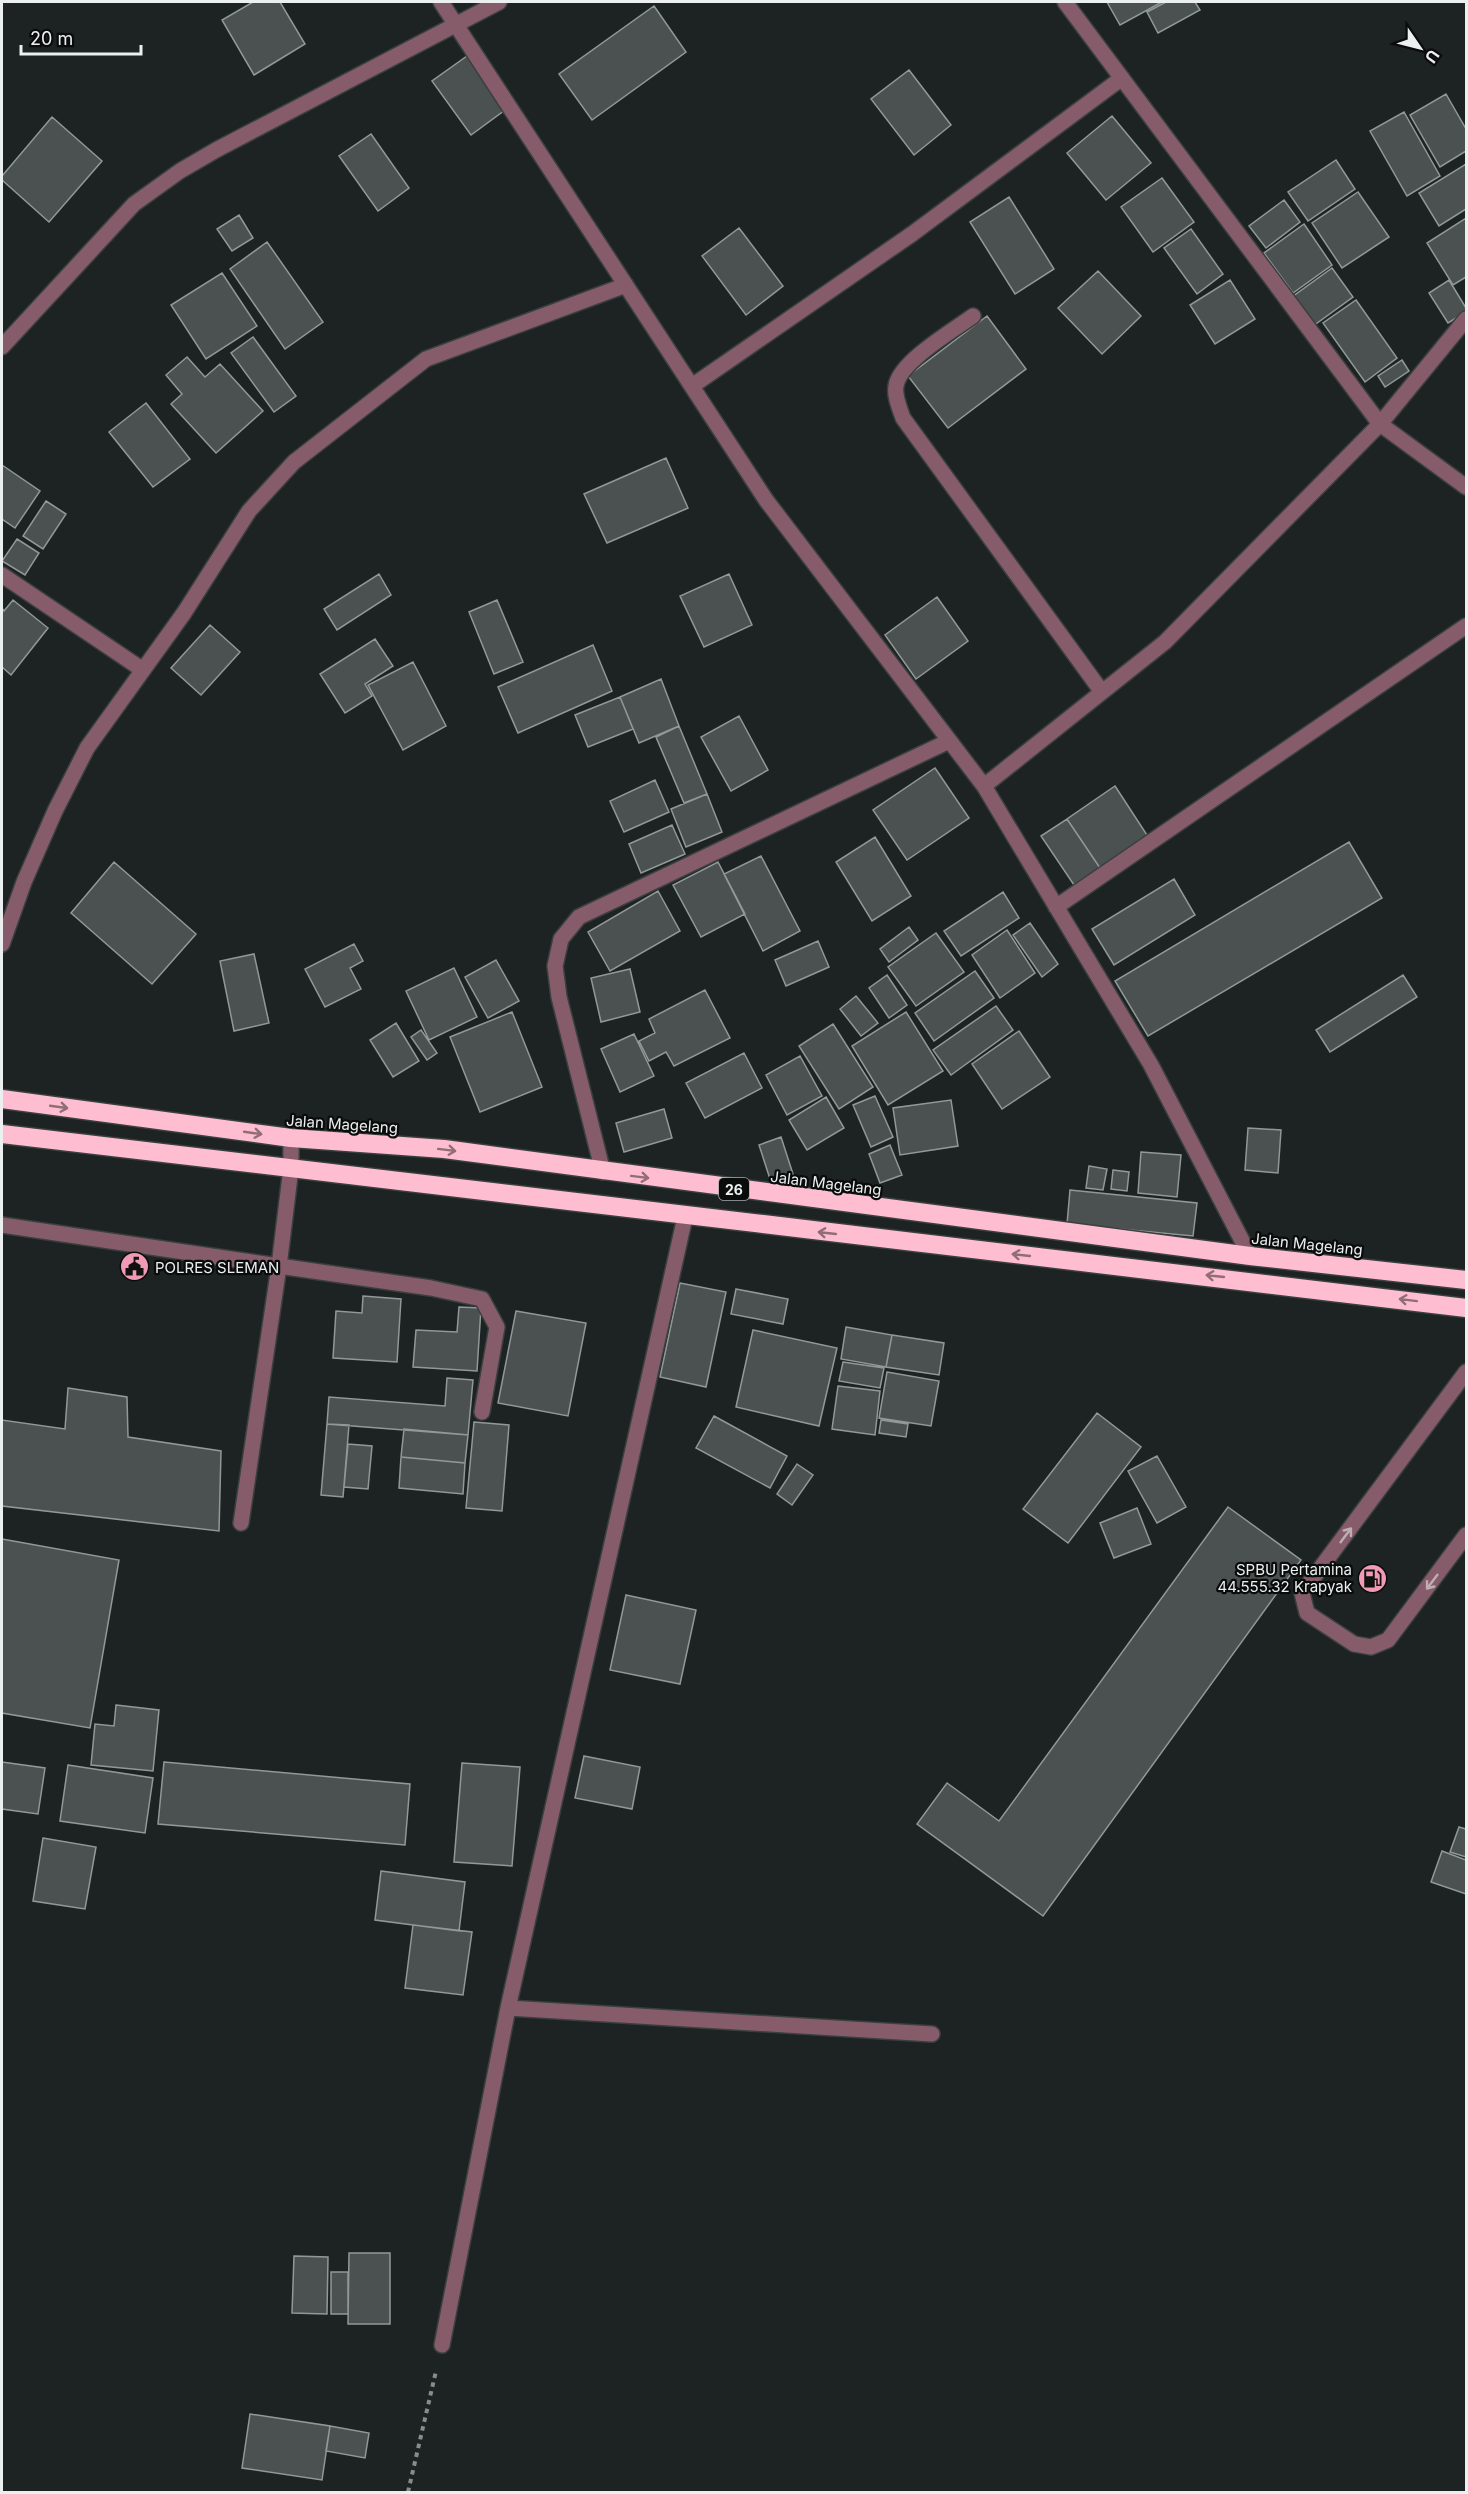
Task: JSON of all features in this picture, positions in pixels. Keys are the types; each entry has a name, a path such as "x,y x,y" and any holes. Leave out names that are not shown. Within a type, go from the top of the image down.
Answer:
{"highway":[{"name":"Jalan Magelang","path":"2,1099 291,1138 444,1149 603,1172 1250,1256 1467,1280"},
{"name":"26","path":"2,1134 685,1217 1246,1280 1467,1308"}],"street":[{"path":"441,2 766,500 984,786 1151,1065 1250,1256"},
{"path":"2,347 134,204 180,171 499,2"},
{"path":"1065,2 1380,424 1467,487"},
{"path":"692,386 912,234 1122,78"},
{"path":"2,944 24,882 60,800 87,748 184,613 249,512 294,462 426,359 626,285"},
{"path":"973,316 910,363 904,370 896,386 903,418 1102,692"},
{"path":"984,786 1165,642 1380,424 1467,319"},
{"path":"2,575 143,670"},
{"path":"1056,907 1467,626"},
{"path":"603,1172 559,997 555,966 561,939 573,924 579,917 949,741"},
{"path":"241,1523 279,1266 291,1168 291,1138"},
{"path":"442,2345 508,2008 685,1217"},
{"path":"2,1225 431,1288 482,1299 497,1327 482,1412"},
{"path":"1467,1372 1302,1593 1307,1613 1354,1644 1371,1647 1388,1640 1467,1535"},
{"path":"508,2008 932,2034"}],"path":[{"path":"408,2493 442,2345"}],"building":[{"path":"253,2 280,2 305,44 254,75 222,20"},
{"path":"1107,2 1162,2 1120,25"},
{"path":"1166,2 1195,2 1200,10 1158,33 1147,12"},
{"path":"654,6 686,52 592,120 559,74"},
{"path":"467,56 505,110 471,135 432,81"},
{"path":"909,70 951,125 914,155 871,99"},
{"path":"1446,94 1466,129 1466,151 1440,167 1410,115"},
{"path":"1404,112 1440,176 1407,196 1370,131"},
{"path":"1112,116 1151,163 1106,200 1067,153"},
{"path":"52,117 102,161 49,222 2,180 2,176"},
{"path":"371,134 409,188 378,211 339,156"},
{"path":"1336,160 1355,189 1308,221 1288,192"},
{"path":"1466,164 1466,209 1439,226 1419,193"},
{"path":"1162,178 1194,222 1153,252 1121,207"},
{"path":"1358,192 1389,237 1342,268 1312,223"},
{"path":"1009,197 1054,269 1015,294 970,222"},
{"path":"1284,200 1300,222 1266,248 1249,226"},
{"path":"239,215 253,238 232,251 217,229"},
{"path":"1466,218 1466,277 1453,285 1427,243"},
{"path":"1304,224 1332,265 1293,293 1264,253"},
{"path":"739,228 783,286 746,315 702,256"},
{"path":"1191,229 1223,274 1197,294 1164,248"},
{"path":"267,242 323,322 285,349 230,269"},
{"path":"1332,268 1353,297 1313,326 1292,297"},
{"path":"1098,271 1141,316 1102,354 1058,308"},
{"path":"222,273 257,326 206,359 171,305"},
{"path":"1230,280 1255,319 1215,344 1190,305"},
{"path":"1449,280 1466,308 1466,312 1448,323 1429,293"},
{"path":"1356,300 1397,358 1365,382 1323,323"},
{"path":"987,316 1026,369 948,428 908,376"},
{"path":"253,337 296,396 274,412 231,353"},
{"path":"187,357 205,377 220,364 263,411 216,453 171,404 182,394 166,375"},
{"path":"1402,360 1409,371 1385,387 1378,376"},
{"path":"146,403 190,459 153,487 109,432"},
{"path":"666,458 688,508 607,543 584,494"},
{"path":"2,465 40,491 15,528 2,519"},
{"path":"46,501 66,514 43,549 23,536"},
{"path":"17,539 39,553 25,575 2,561"},
{"path":"379,574 391,595 337,630 324,609"},
{"path":"729,574 752,625 704,647 680,596"},
{"path":"937,597 968,641 916,679 885,635"},
{"path":"13,600 48,628 11,675 2,667 2,608 4,611"},
{"path":"497,600 523,662 494,674 469,612"},
{"path":"210,625 240,652 201,695 171,668"},
{"path":"375,639 393,666 365,684 372,696 345,713 320,674"},
{"path":"593,645 612,691 518,733 498,687"},
{"path":"413,662 446,726 403,750 368,685"},
{"path":"661,679 679,726 639,743 620,697"},
{"path":"620,697 633,729 588,747 575,715"},
{"path":"739,716 768,770 731,791 701,737"},
{"path":"679,726 707,794 684,803 656,737"},
{"path":"935,768 969,818 907,860 873,810"},
{"path":"655,780 669,812 624,832 610,801"},
{"path":"1115,786 1147,835 1100,868 1067,819"},
{"path":"707,794 722,832 686,847 671,809"},
{"path":"1067,819 1100,868 1074,885 1041,836"},
{"path":"672,825 685,854 641,873 629,844"},
{"path":"875,837 911,896 872,921 836,862"},
{"path":"1349,842 1382,898 1148,1036 1115,981"},
{"path":"761,856 800,931 763,951 724,874"},
{"path":"114,862 196,934 152,984 71,913"},
{"path":"718,862 745,914 701,937 673,885"},
{"path":"1174,879 1195,915 1114,965 1092,929"},
{"path":"658,891 680,931 610,971 588,932"},
{"path":"1003,892 1019,918 961,956 944,931"},
{"path":"1030,923 1058,964 1042,977 1013,935"},
{"path":"909,927 918,940 889,962 880,949"},
{"path":"1007,930 1035,973 1000,998 972,955"},
{"path":"936,933 964,972 916,1006 888,967"},
{"path":"818,941 829,967 786,986 775,960"},
{"path":"354,944 363,961 350,968 361,989 325,1007 305,969"},
{"path":"254,954 269,1023 234,1031 220,961"},
{"path":"496,960 519,1001 488,1018 465,977"},
{"path":"454,968 477,1017 429,1040 406,991"},
{"path":"630,969 640,1012 601,1022 591,978"},
{"path":"975,971 994,998 934,1041 915,1013"},
{"path":"887,975 907,1005 889,1018 869,988"},
{"path":"1403,975 1417,997 1330,1052 1316,1030"},
{"path":"705,990 730,1038 674,1066 666,1052 649,1061 639,1041 655,1033 649,1019"},
{"path":"856,996 878,1023 861,1036 840,1009"},
{"path":"996,1006 1013,1030 951,1075 933,1050"},
{"path":"512,1012 542,1087 480,1112 450,1037"},
{"path":"906,1012 943,1071 888,1105 852,1046"},
{"path":"396,1023 419,1061 393,1077 370,1040"},
{"path":"833,1024 873,1087 839,1109 799,1046"},
{"path":"421,1030 437,1053 427,1060 411,1037"},
{"path":"1019,1031 1050,1077 1002,1109 972,1064"},
{"path":"634,1034 654,1076 620,1092 601,1049"},
{"path":"744,1053 762,1088 705,1118 686,1083"},
{"path":"800,1056 822,1096 787,1115 766,1075"},
{"path":"875,1096 893,1137 871,1147 853,1105"},
{"path":"826,1097 844,1128 807,1150 789,1120"},
{"path":"951,1100 958,1146 900,1155 893,1108"},
{"path":"664,1109 672,1138 624,1152 616,1123"},
{"path":"1248,1128 1281,1130 1278,1173 1245,1170"},
{"path":"781,1137 793,1174 771,1182 759,1145"},
{"path":"890,1145 902,1175 880,1183 869,1154"},
{"path":"1141,1152 1181,1155 1177,1197 1138,1193"},
{"path":"1089,1166 1107,1169 1103,1190 1086,1188"},
{"path":"1113,1170 1129,1172 1127,1191 1111,1189"},
{"path":"1070,1190 1197,1203 1193,1236 1067,1224"},
{"path":"680,1283 726,1292 706,1387 660,1377"},
{"path":"736,1289 788,1299 783,1324 731,1314"},
{"path":"363,1296 401,1299 397,1362 333,1358 336,1311 362,1313"},
{"path":"459,1307 481,1308 477,1371 413,1367 416,1330 457,1332"},
{"path":"516,1311 586,1323 568,1416 498,1403"},
{"path":"846,1327 892,1335 886,1367 841,1359"},
{"path":"753,1330 837,1348 819,1426 736,1407"},
{"path":"892,1335 944,1343 939,1375 886,1367"},
{"path":"843,1362 884,1368 880,1388 839,1381"},
{"path":"887,1372 939,1381 931,1426 879,1418"},
{"path":"447,1378 473,1380 468,1435 327,1424 329,1397 445,1406"},
{"path":"838,1386 880,1391 875,1435 832,1429"},
{"path":"68,1388 127,1397 128,1437 221,1451 219,1531 2,1506 2,1420 65,1429"},
{"path":"1097,1413 1141,1447 1068,1543 1023,1509"},
{"path":"714,1416 787,1456 770,1488 696,1448"},
{"path":"881,1420 908,1424 906,1437 879,1433"},
{"path":"474,1422 509,1425 502,1511 466,1508"},
{"path":"327,1424 349,1425 343,1497 321,1495"},
{"path":"404,1429 468,1435 465,1463 401,1457"},
{"path":"348,1444 372,1446 368,1489 344,1487"},
{"path":"1157,1456 1186,1507 1157,1523 1128,1471"},
{"path":"401,1457 465,1463 463,1494 399,1488"},
{"path":"797,1464 813,1475 792,1505 777,1494"},
{"path":"1228,1507 1301,1560 1043,1916 917,1824 947,1783 999,1821"},
{"path":"1137,1508 1151,1544 1114,1558 1100,1523"},
{"path":"2,1539 119,1560 90,1728 2,1713"},
{"path":"626,1595 696,1610 680,1684 610,1670"},
{"path":"116,1705 159,1710 153,1771 91,1765 95,1724 114,1726"},
{"path":"584,1756 640,1767 632,1809 575,1798"},
{"path":"2,1762 45,1768 38,1814 2,1809"},
{"path":"164,1762 410,1784 405,1845 158,1824"},
{"path":"462,1763 520,1767 512,1866 454,1862"},
{"path":"68,1765 153,1778 145,1833 60,1821"},
{"path":"1459,1827 1466,1829 1466,1857 1450,1852"},
{"path":"43,1838 96,1847 85,1909 33,1901"},
{"path":"1442,1851 1466,1860 1466,1894 1431,1882"},
{"path":"381,1871 465,1882 459,1931 375,1920"},
{"path":"413,1925 472,1932 463,1995 405,1988"},
{"path":"349,2253 390,2253 390,2324 348,2324"},
{"path":"294,2256 328,2257 327,2314 292,2313"},
{"path":"331,2272 348,2272 348,2314 331,2314"},
{"path":"250,2414 330,2426 322,2480 242,2468"},
{"path":"330,2426 369,2433 365,2458 326,2451"}],"place":[{"name":"POLRES SLEMAN","path":"134,1267"},
{"name":"SPBU Pertamina 44.555.32 Krapyak","path":"1373,1578"}]}
